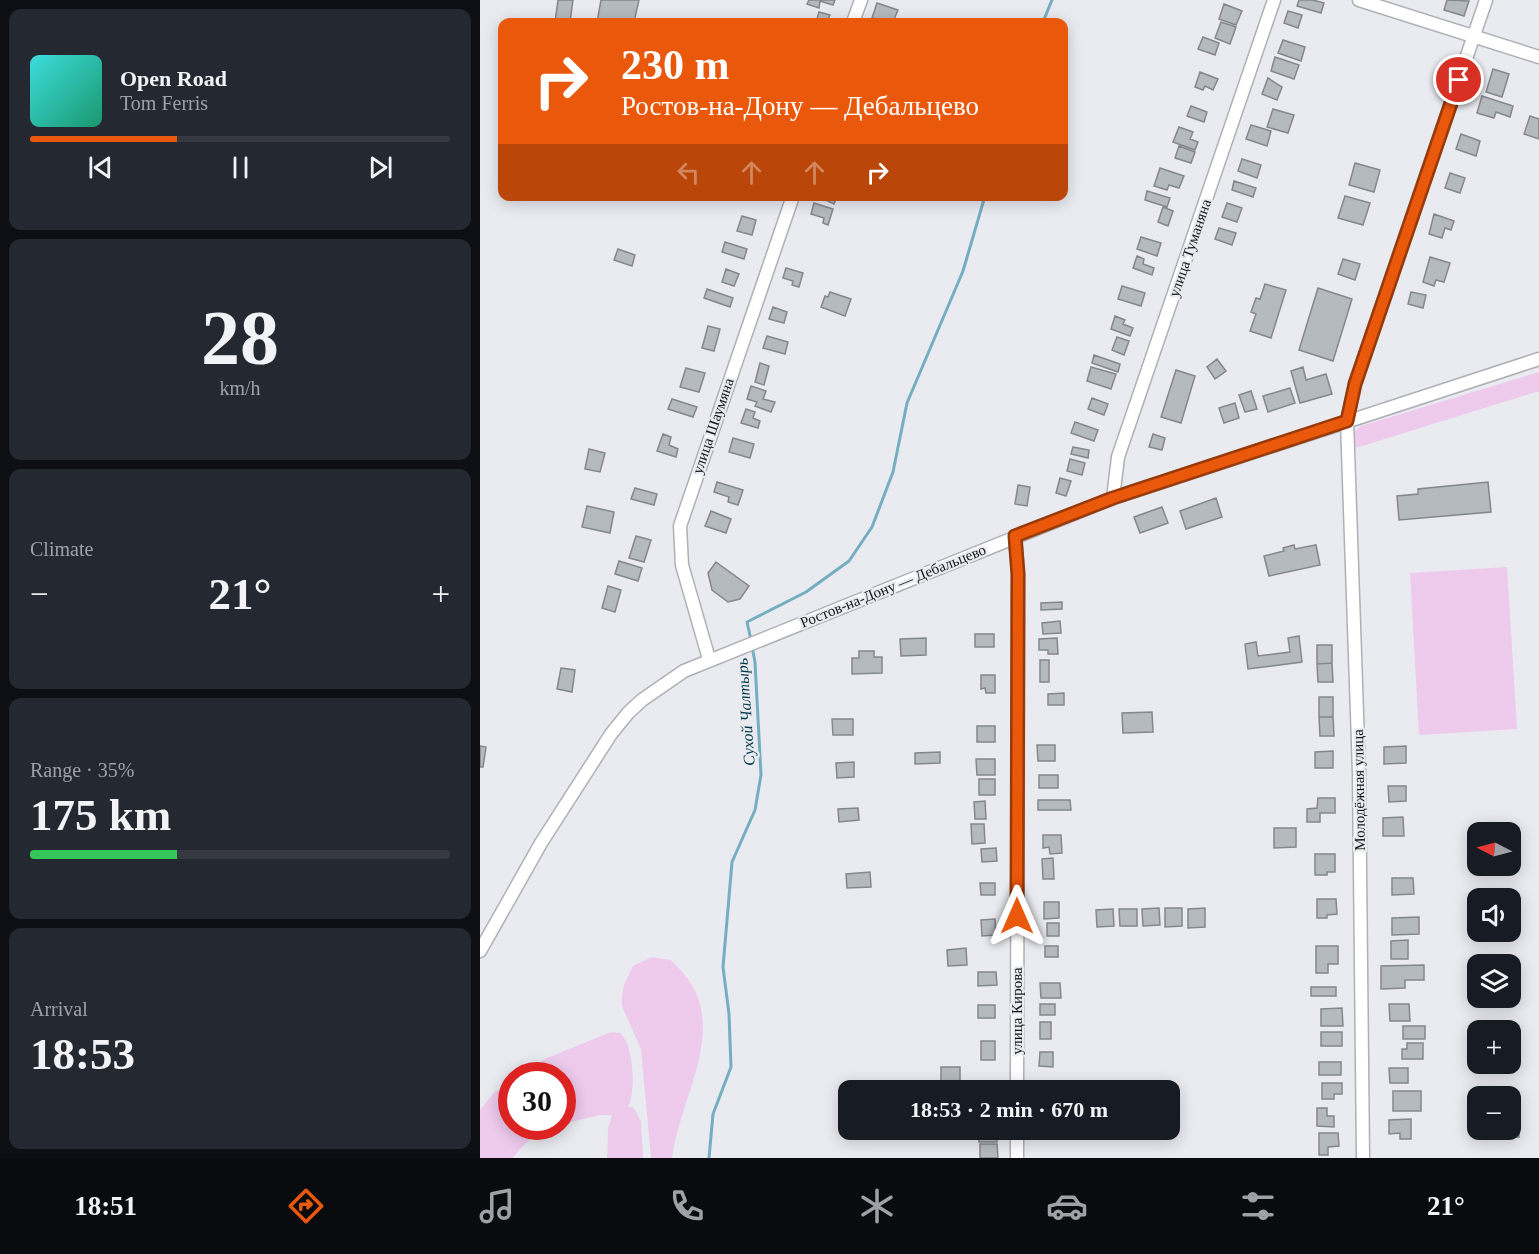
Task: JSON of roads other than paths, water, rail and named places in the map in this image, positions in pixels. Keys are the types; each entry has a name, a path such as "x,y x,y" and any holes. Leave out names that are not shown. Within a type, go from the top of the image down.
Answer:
{"street":[{"path":"854,18 861,0"},
{"name":"улица Туманяна","path":"1113,498 1118,457 1274,0"},
{"path":"1359,0 1539,57"},
{"name":"Молодёжная улица","path":"1363,1158 1359,772 1347,421 1355,384 1486,0"},
{"name":"улица Шаумяна","path":"710,659 682,565 680,526 791,201"},
{"name":"Ростов-на-Дону — Дебальцево","path":"480,951 594,758 622,720 658,686 684,671 1113,498 1539,359"},
{"name":"улица Кирова","path":"1015,536 1018,574 1017,1080"},
{"path":"1017,1140 1017,1158"}],"waterway":[{"name":"Сухой Чалтырь","path":"1045,18 1052,0"},
{"name":"Сухой Чалтырь","path":"751,640 747,622 806,592 849,561 872,527 893,472 907,403 963,271 984,201"},
{"name":"Сухой Чалтырь","path":"709,1158 713,1114 731,1067 729,1014 723,967 732,862 755,810 761,775 755,662 752,646"}]}
